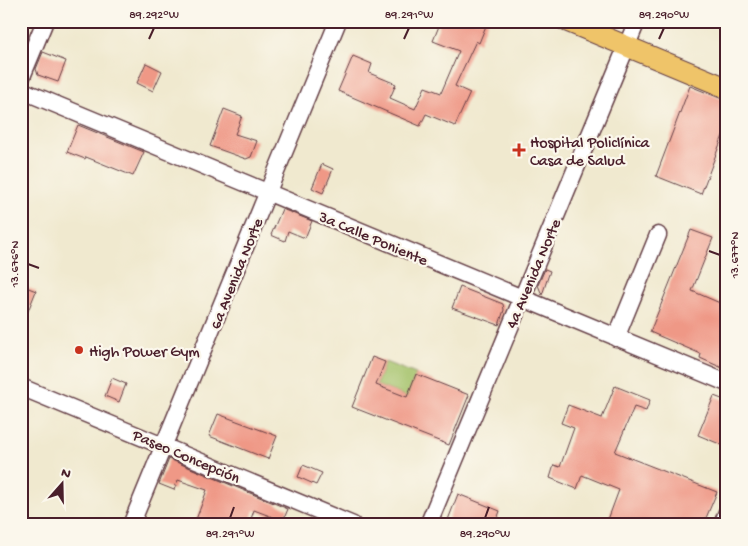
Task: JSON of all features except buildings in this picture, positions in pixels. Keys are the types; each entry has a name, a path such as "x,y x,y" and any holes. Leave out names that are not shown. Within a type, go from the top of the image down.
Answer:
{"main road":[{"path":"566,21 727,88"}],"street":[{"path":"21,79 45,21"},
{"name":"6a Avenida Norte","path":"131,525 338,21"},
{"name":"4a Avenida Norte","path":"428,525 637,21"},
{"name":"3a Calle Poniente","path":"21,90 727,383"},
{"path":"616,338 658,234"},
{"name":"Paseo Concepción","path":"21,387 353,525"},
{"path":"722,525 727,512"}],"green space":[{"path":"385,362 416,374 407,397 376,385"}],"place":[{"name":"Hospital Policlínica Casa de Salud","path":"519,150"},
{"name":"High Power Gym","path":"79,350"}]}
